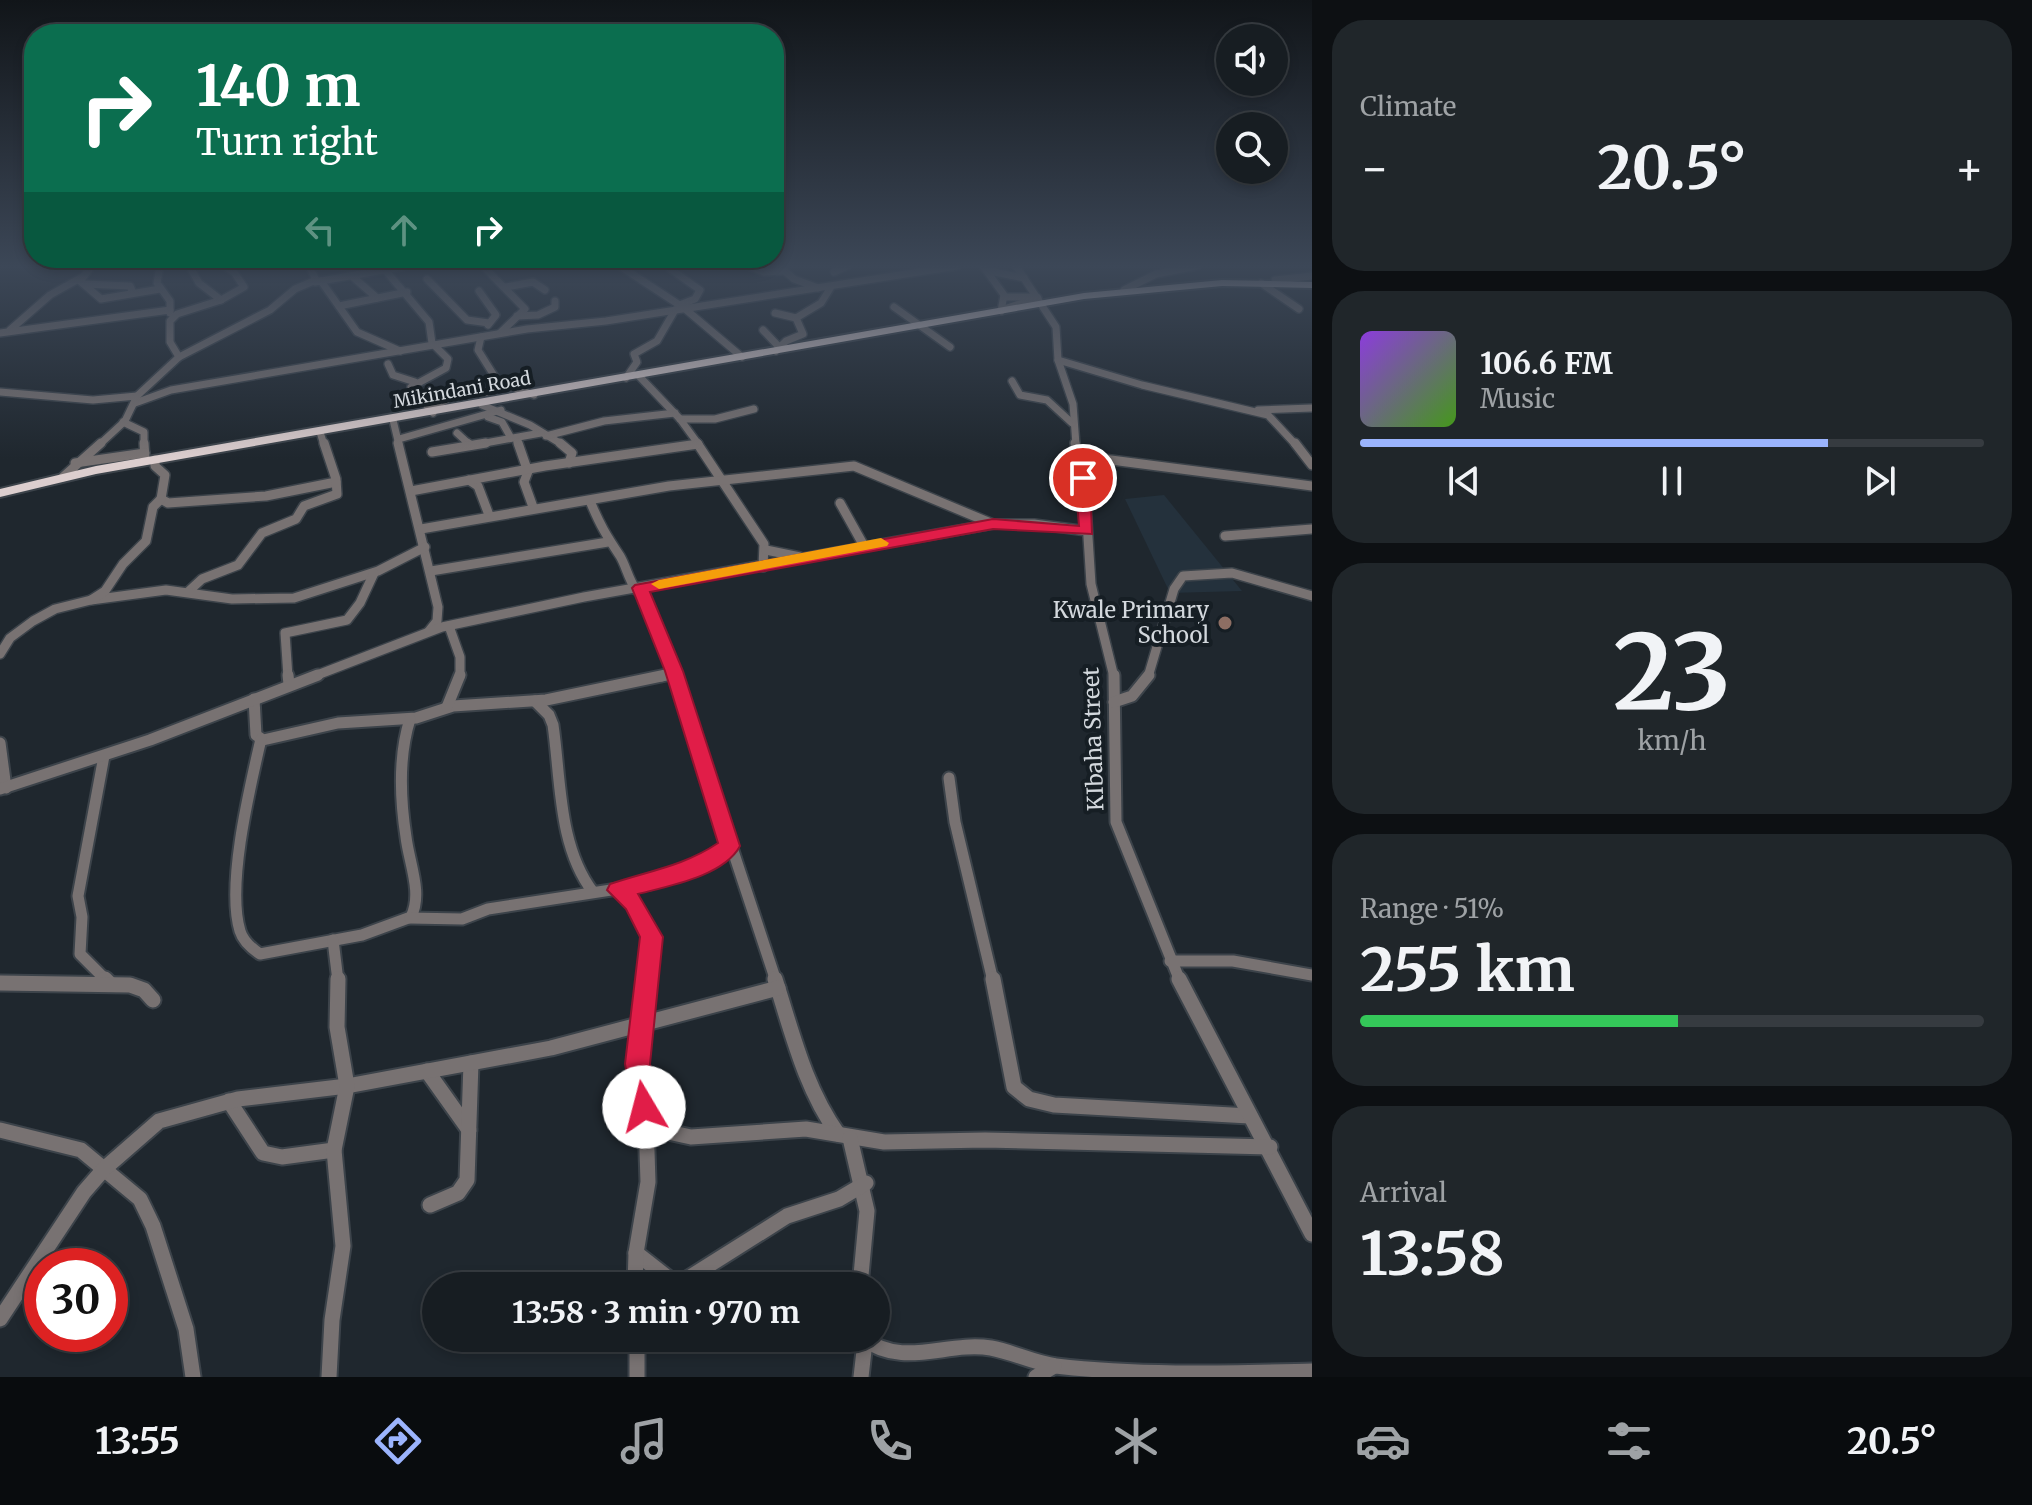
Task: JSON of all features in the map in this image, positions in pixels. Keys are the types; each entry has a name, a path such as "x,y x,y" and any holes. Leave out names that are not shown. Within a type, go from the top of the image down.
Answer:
{"highway":[{"name":"Mikindani Road","path":"0,493 148,458 393,420 486,400 534,395 895,330"}],"street":[{"path":"0,333 13,330"},
{"path":"171,330 170,342 179,357"},
{"path":"63,477 123,422 136,400 179,357 231,330"},
{"path":"357,330 406,352"},
{"path":"429,330 434,347 447,357 448,365 411,387 432,411"},
{"path":"490,330 491,335"},
{"path":"0,392 93,400 136,400 171,390 519,330"},
{"path":"626,378 637,362 634,354 657,341 664,330"},
{"path":"709,330 742,357"},
{"path":"763,330 778,350 804,333 803,330"},
{"path":"926,330 950,347"},
{"name":"KIbaha Street","path":"1056,330 1058,360 1069,386 1072,423 1080,456 1091,584 1115,680 1116,822 1170,961 1311,1229"},
{"path":"481,337 478,350 500,383 534,395"},
{"path":"333,364 343,352"},
{"path":"1058,360 1273,418 1312,465"},
{"path":"388,364 393,375 415,382"},
{"path":"639,376 678,416 724,480 766,550 763,567"},
{"path":"1012,381 1020,395 1047,400 1072,423"},
{"path":"500,383 486,400 567,448 572,455 569,463"},
{"path":"1252,410 1310,406"},
{"path":"432,452 604,421 678,416 715,419 754,409"},
{"path":"399,439 488,417 501,410"},
{"path":"488,417 502,422 513,438 528,469 525,485 533,507"},
{"path":"393,420 439,613 429,631"},
{"path":"91,600 111,584 123,564 146,541 153,507 161,499 165,475 148,458 144,432 123,422"},
{"path":"189,591 202,579 238,565 250,545 266,530 293,521 312,503 335,496 336,482 320,432"},
{"path":"457,433 470,445"},
{"path":"411,491 528,469 698,444"},
{"path":"1300,447 1312,446"},
{"path":"1080,456 1311,486"},
{"path":"75,463 148,458"},
{"path":"421,529 533,507 724,480 859,466 993,524"},
{"path":"469,480 478,486 489,515"},
{"path":"161,499 168,503 254,498 336,482"},
{"path":"590,501 608,542 622,559 624,573 638,589 674,671 812,1088 844,1136 866,1183 871,1225 863,1272"},
{"path":"840,503 864,546"},
{"path":"0,743 3,789 104,756 449,626 993,524 1034,524 1087,531"},
{"path":"1225,536 1312,529"},
{"path":"431,571 608,542"},
{"path":"0,654 10,638 55,609 91,600 166,590 221,598 279,600 326,590 374,573 425,547"},
{"path":"766,550 810,557"},
{"path":"289,684 285,633 347,620 360,603 374,573"},
{"path":"1114,702 1132,697 1143,685 1158,654 1174,587 1183,576 1229,573 1268,580 1312,596"},
{"path":"447,707 463,670 459,648 449,626"},
{"path":"261,739 338,723 410,719 447,707 535,701 656,680 674,671"},
{"path":"254,699 255,729 261,739 244,819 237,919 249,947 260,954 333,940 410,918 462,919 488,909 618,890 670,877 706,862 730,846"},
{"path":"535,701 549,715 553,725 570,836 582,878 593,892"},
{"path":"410,719 404,732 403,779 407,841 416,902 410,918"},
{"path":"104,756 78,896 82,917 80,954 109,983"},
{"path":"949,778 955,822 988,954 1008,1061 1018,1092 1029,1099 1054,1105 1249,1116"},
{"path":"618,890 634,903 652,937 637,1064 646,1121 648,1182 635,1272"},
{"path":"329,1377 332,1320 343,1246 334,1150 347,1086 337,1027 338,969 333,940"},
{"path":"1170,961 1233,961 1308,973"},
{"path":"0,983 14,986 109,983 144,990 153,1000"},
{"path":"0,1319 51,1238 104,1169 156,1123 229,1101 313,1087 347,1086 641,1027 778,988"},
{"path":"430,1205 465,1187 471,1063"},
{"path":"427,1071 469,1130"},
{"path":"229,1101 268,1155 282,1157 334,1150"},
{"path":"646,1121 668,1132 691,1137 789,1129 884,1142 985,1140 1270,1147"},
{"path":"0,1130 71,1146 87,1154 133,1191 153,1226 186,1329 193,1377"},
{"path":"698,1272 787,1216 839,1199 866,1183"},
{"path":"636,1253 659,1272"},
{"path":"888,1352 913,1355 955,1349 1001,1350 1054,1366 1215,1375 1312,1371"},
{"path":"637,1352 637,1377"},
{"path":"861,1377 862,1352"},
{"path":"1036,1377 1054,1366"}],"shaded area":[{"path":"1164,495 1242,591 1170,593 1125,499"}],"slow traffic":[{"path":"659,584 881,543"}],"place":[{"name":"Kwale Primary School","path":"1225,623"}],"route":[{"path":"644,1107 637,1064 652,937 634,903 618,890 670,877 706,862 730,846 674,671 640,588 993,524 1034,524 1087,531 1083,478"}]}
